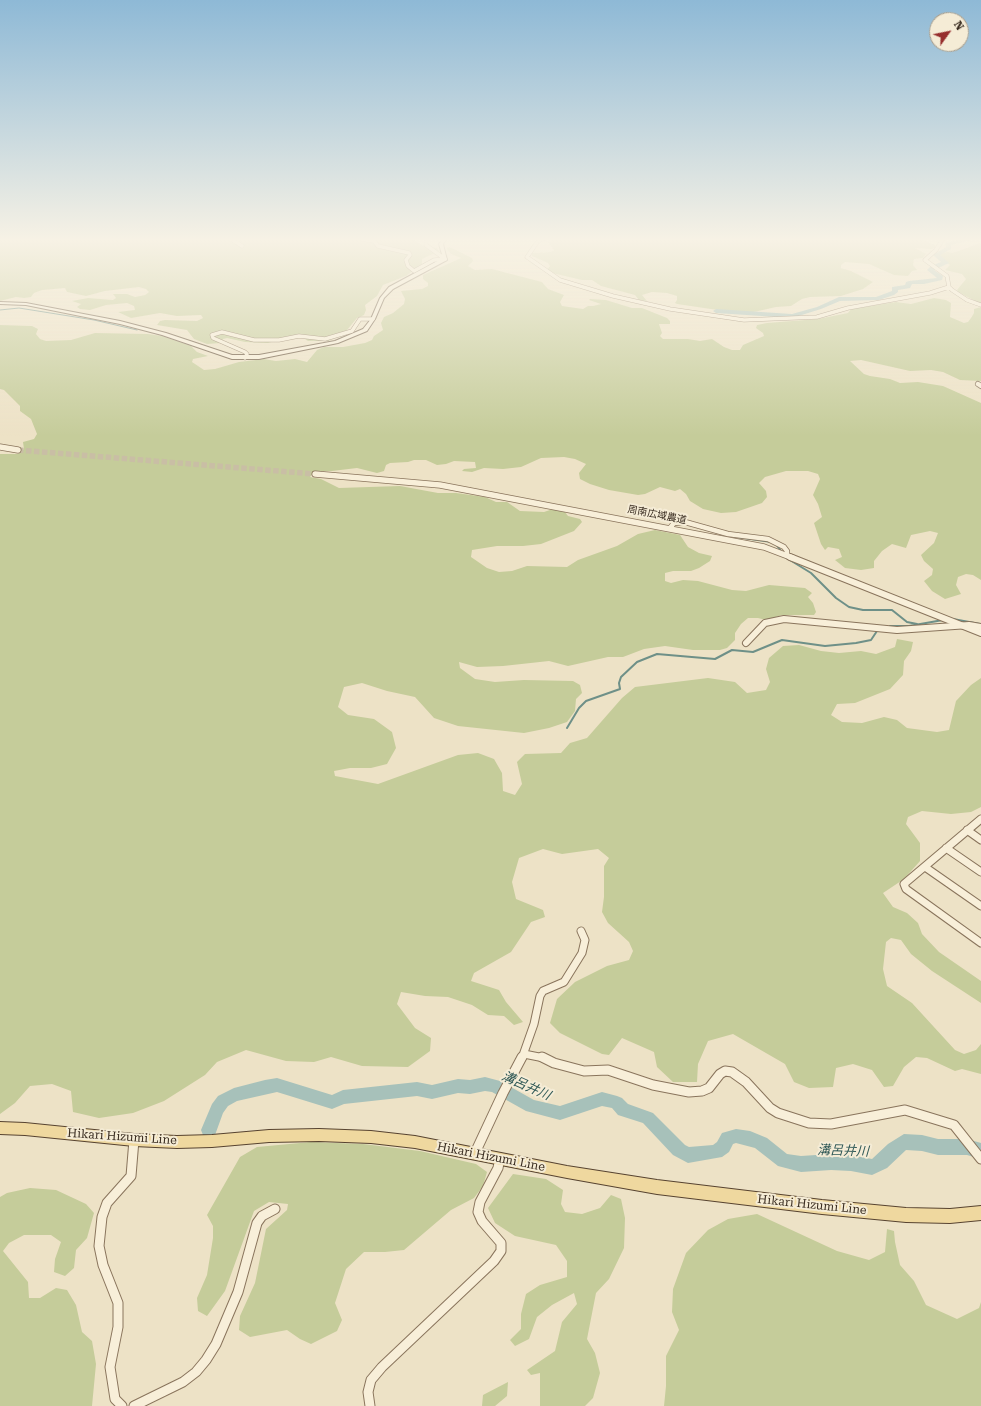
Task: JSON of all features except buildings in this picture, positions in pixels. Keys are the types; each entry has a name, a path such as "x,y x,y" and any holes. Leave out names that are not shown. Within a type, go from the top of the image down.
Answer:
{"main road":[{"path":"29,305 120,323 164,334 232,357 245,358 346,339 365,330 373,319 379,305"},
{"name":"Hikari Hizumi Line","path":"0,1128 26,1129 134,1140 212,1141 269,1136 363,1136 416,1142 619,1182 822,1207 906,1215 950,1216 981,1213"}],"street":[{"path":"651,305 670,309 751,320 817,317 848,308 867,305"},
{"path":"245,358 247,354 245,352 213,338 212,335 222,332 254,340 279,340 299,336 324,340 352,331 360,319 373,319"},
{"path":"0,446 18,450"},
{"name":"周南広域農道","path":"315,474 440,485 764,547 945,617 981,633"},
{"path":"670,528 674,523 685,522 728,534 768,539 784,547 787,551 787,556"},
{"path":"746,643 766,623 784,619 897,630 966,626 981,627"},
{"path":"981,819 904,884 906,889 981,943"},
{"path":"967,830 981,840"},
{"path":"946,848 981,872"},
{"path":"925,867 981,906"},
{"path":"475,1153 504,1090 524,1054 533,1029 540,996 543,991 564,982 582,953 586,943 581,931"},
{"path":"524,1054 540,1056 578,1070 608,1070 653,1085 689,1092 705,1090 717,1080 720,1074 725,1071 732,1072 746,1082 770,1108 791,1118 809,1123 831,1124 906,1110 917,1115 942,1120 954,1125 981,1159"},
{"path":"122,1406 115,1399 110,1367 118,1327 118,1303 103,1266 99,1246 102,1217 107,1203 127,1183 131,1176 134,1140"},
{"path":"370,1406 368,1392 371,1380 382,1367 494,1261 501,1251 501,1243 482,1221 478,1212 480,1202 496,1173 500,1158"},
{"path":"134,1406 183,1382 196,1372 206,1360 216,1344 238,1292 257,1223 262,1216 275,1210"}],"green space":[{"path":"80,305 110,305 90,310 80,309 77,307"},
{"path":"131,305 366,305 366,310 364,315 357,318 347,330 332,337 329,341 308,341 303,338 291,336 268,343 245,342 227,338 223,339 221,343 207,344 194,339 187,330 157,325 160,321 165,320 197,321 203,318 201,315 177,316 160,313 131,318 118,312 135,310 134,306"},
{"path":"403,305 561,305 562,306 583,309 588,306 599,305 621,305 632,308 642,308 667,318 670,321 670,324 659,324 662,333 660,336 663,339 688,339 700,341 712,339 724,347 732,350 740,350 743,345 764,336 763,333 756,328 757,325 767,323 818,319 848,313 851,309 879,305 951,305 950,317 964,323 968,322 971,318 974,313 974,309 981,307 981,381 960,380 943,372 931,370 910,371 861,360 850,361 864,374 870,376 890,379 900,383 918,382 943,386 981,403 981,580 973,575 966,574 958,577 956,585 961,594 945,599 932,591 924,581 932,575 933,569 924,561 921,555 934,543 938,533 930,531 911,535 906,548 892,544 882,551 874,561 874,568 861,570 845,568 835,560 842,557 839,549 828,547 825,550 821,544 814,523 822,517 818,504 813,495 820,479 818,474 808,471 786,471 765,477 759,483 766,491 767,497 762,503 736,512 721,513 703,509 690,501 686,494 680,489 675,491 660,487 645,494 638,495 609,490 590,484 580,479 579,473 586,464 575,459 564,457 541,458 521,467 503,469 484,468 472,472 462,471 464,469 476,468 475,462 454,461 437,465 426,460 414,460 408,462 390,463 386,465 384,471 377,473 357,468 332,471 315,471 310,477 321,479 339,488 400,486 438,493 456,493 485,497 496,502 507,502 520,511 544,512 553,509 564,511 568,516 580,519 582,522 574,531 541,544 497,546 472,550 471,557 487,568 499,572 512,571 527,566 567,567 578,560 617,546 638,534 655,530 680,535 688,547 699,553 712,556 710,561 691,571 673,571 665,573 665,581 671,583 683,580 698,581 732,590 746,591 769,585 805,588 812,593 808,597 813,603 816,612 814,615 782,615 766,620 748,618 741,624 735,633 735,640 727,648 720,650 693,650 665,646 644,649 623,657 608,657 568,666 549,661 477,667 459,662 460,668 475,679 495,682 524,680 573,681 580,685 582,693 576,699 575,711 567,722 549,728 524,733 458,726 434,718 415,697 387,691 362,683 344,687 338,707 348,715 374,719 392,732 396,748 387,764 371,768 350,768 334,771 335,776 378,784 458,755 478,753 494,759 502,773 503,791 515,795 522,784 517,762 525,754 561,753 570,743 587,738 622,698 635,687 708,678 735,682 747,693 766,690 770,682 766,669 769,658 783,646 799,645 821,651 839,653 861,651 876,654 895,647 897,639 913,642 911,651 904,661 903,675 890,689 855,703 837,704 831,715 842,722 862,723 884,717 897,720 907,728 937,732 949,730 956,701 971,685 981,678 981,807 971,812 951,814 922,811 908,817 906,824 920,843 920,861 904,879 883,893 893,907 907,913 918,923 922,934 939,952 981,981 981,1003 932,971 911,954 901,940 891,938 886,942 883,969 887,986 912,1003 955,1050 964,1054 976,1050 981,1044 981,1074 962,1069 955,1071 927,1058 916,1057 904,1067 893,1086 884,1087 872,1070 853,1064 836,1068 833,1087 809,1088 794,1082 785,1064 733,1034 708,1041 698,1064 697,1082 673,1082 657,1067 654,1052 622,1038 609,1055 602,1054 560,1033 550,1023 557,999 575,982 607,966 629,960 633,951 629,942 608,923 602,912 604,897 604,866 609,858 598,849 562,854 543,849 519,858 512,882 516,899 543,910 545,917 531,922 511,952 474,973 471,981 499,990 506,1002 523,1022 514,1025 504,1016 488,1015 472,1005 448,997 425,996 401,992 397,1004 415,1028 431,1038 430,1051 408,1067 362,1066 331,1057 314,1062 286,1061 246,1050 217,1062 205,1075 164,1101 133,1113 99,1118 73,1112 71,1091 52,1084 30,1086 15,1103 0,1114 0,454 18,454 24,449 23,442 34,439 37,434 31,419 20,411 20,406 4,390 0,389 0,325 32,326 38,329 36,334 40,339 46,341 71,340 95,333 148,334 162,336 191,346 197,352 208,356 193,359 192,362 204,370 215,369 239,362 264,359 276,361 295,359 307,362 317,350 324,347 343,347 365,343 372,340 374,336 383,330 381,323 384,317 393,313"},
{"path":"681,305 793,305 754,312 738,313"},
{"path":"311,1142 363,1144 420,1151 476,1164 487,1172 483,1186 474,1198 451,1210 404,1250 364,1252 346,1269 335,1303 342,1320 337,1331 311,1344 300,1339 287,1330 250,1337 239,1330 240,1316 255,1283 266,1229 287,1210 288,1204 269,1202 254,1211 225,1291 207,1316 198,1311 197,1298 207,1275 213,1238 213,1226 207,1215 240,1157 257,1147"},
{"path":"513,1174 546,1179 563,1190 561,1204 565,1212 582,1214 600,1208 611,1195 621,1199 625,1218 624,1248 609,1279 596,1293 587,1339 595,1353 600,1373 593,1398 585,1406 540,1406 540,1373 531,1375 527,1370 555,1351 562,1322 577,1304 574,1293 552,1305 537,1317 529,1339 515,1346 510,1340 521,1329 521,1314 526,1294 540,1285 567,1277 567,1261 556,1245 515,1236 495,1223 488,1208"},
{"path":"30,1188 56,1190 86,1204 94,1213 87,1238 76,1250 74,1268 65,1276 54,1272 55,1259 61,1242 51,1235 24,1235 9,1243 3,1251 28,1282 29,1298 40,1298 56,1288 67,1290 76,1305 82,1332 92,1341 96,1364 92,1406 0,1406 0,1197 7,1193"},
{"path":"757,1214 837,1251 869,1260 885,1252 887,1229 894,1231 900,1265 914,1281 926,1305 957,1319 979,1308 981,1302 981,1406 664,1406 666,1356 679,1330 672,1312 673,1289 686,1253 708,1230 728,1219"},
{"path":"508,1382 507,1396 495,1406 482,1406 483,1395"}],"waterway":[{"path":"716,311 792,316 827,305"},
{"path":"0,310 19,308 94,320 137,330"},
{"path":"735,537 770,542"},
{"path":"777,546 783,553"},
{"path":"785,557 811,573 836,598 849,607 863,610 892,610 907,622 917,624"},
{"path":"953,619 980,624"},
{"path":"890,626 909,626 943,620"},
{"path":"567,728 579,708 586,701 620,689 619,683 621,677 637,662 657,654 715,659 732,650 753,652 782,640 825,646 856,643 871,640 877,631"},
{"name":"溝呂井川","path":"209,1130 217,1109 223,1101 234,1095 265,1087 277,1085 332,1102 343,1097 417,1089 432,1092 458,1086 470,1087 485,1084 495,1086 531,1106 560,1113 602,1099 617,1103 623,1110 648,1118 679,1150 688,1155 716,1152 723,1147 728,1138 736,1136 750,1138 761,1143 784,1161 801,1164 831,1162 851,1163 872,1167 881,1163 894,1149 904,1142 922,1143 938,1147 967,1147 981,1151"}],"tunnel":[{"path":"18,450 315,474"}]}
